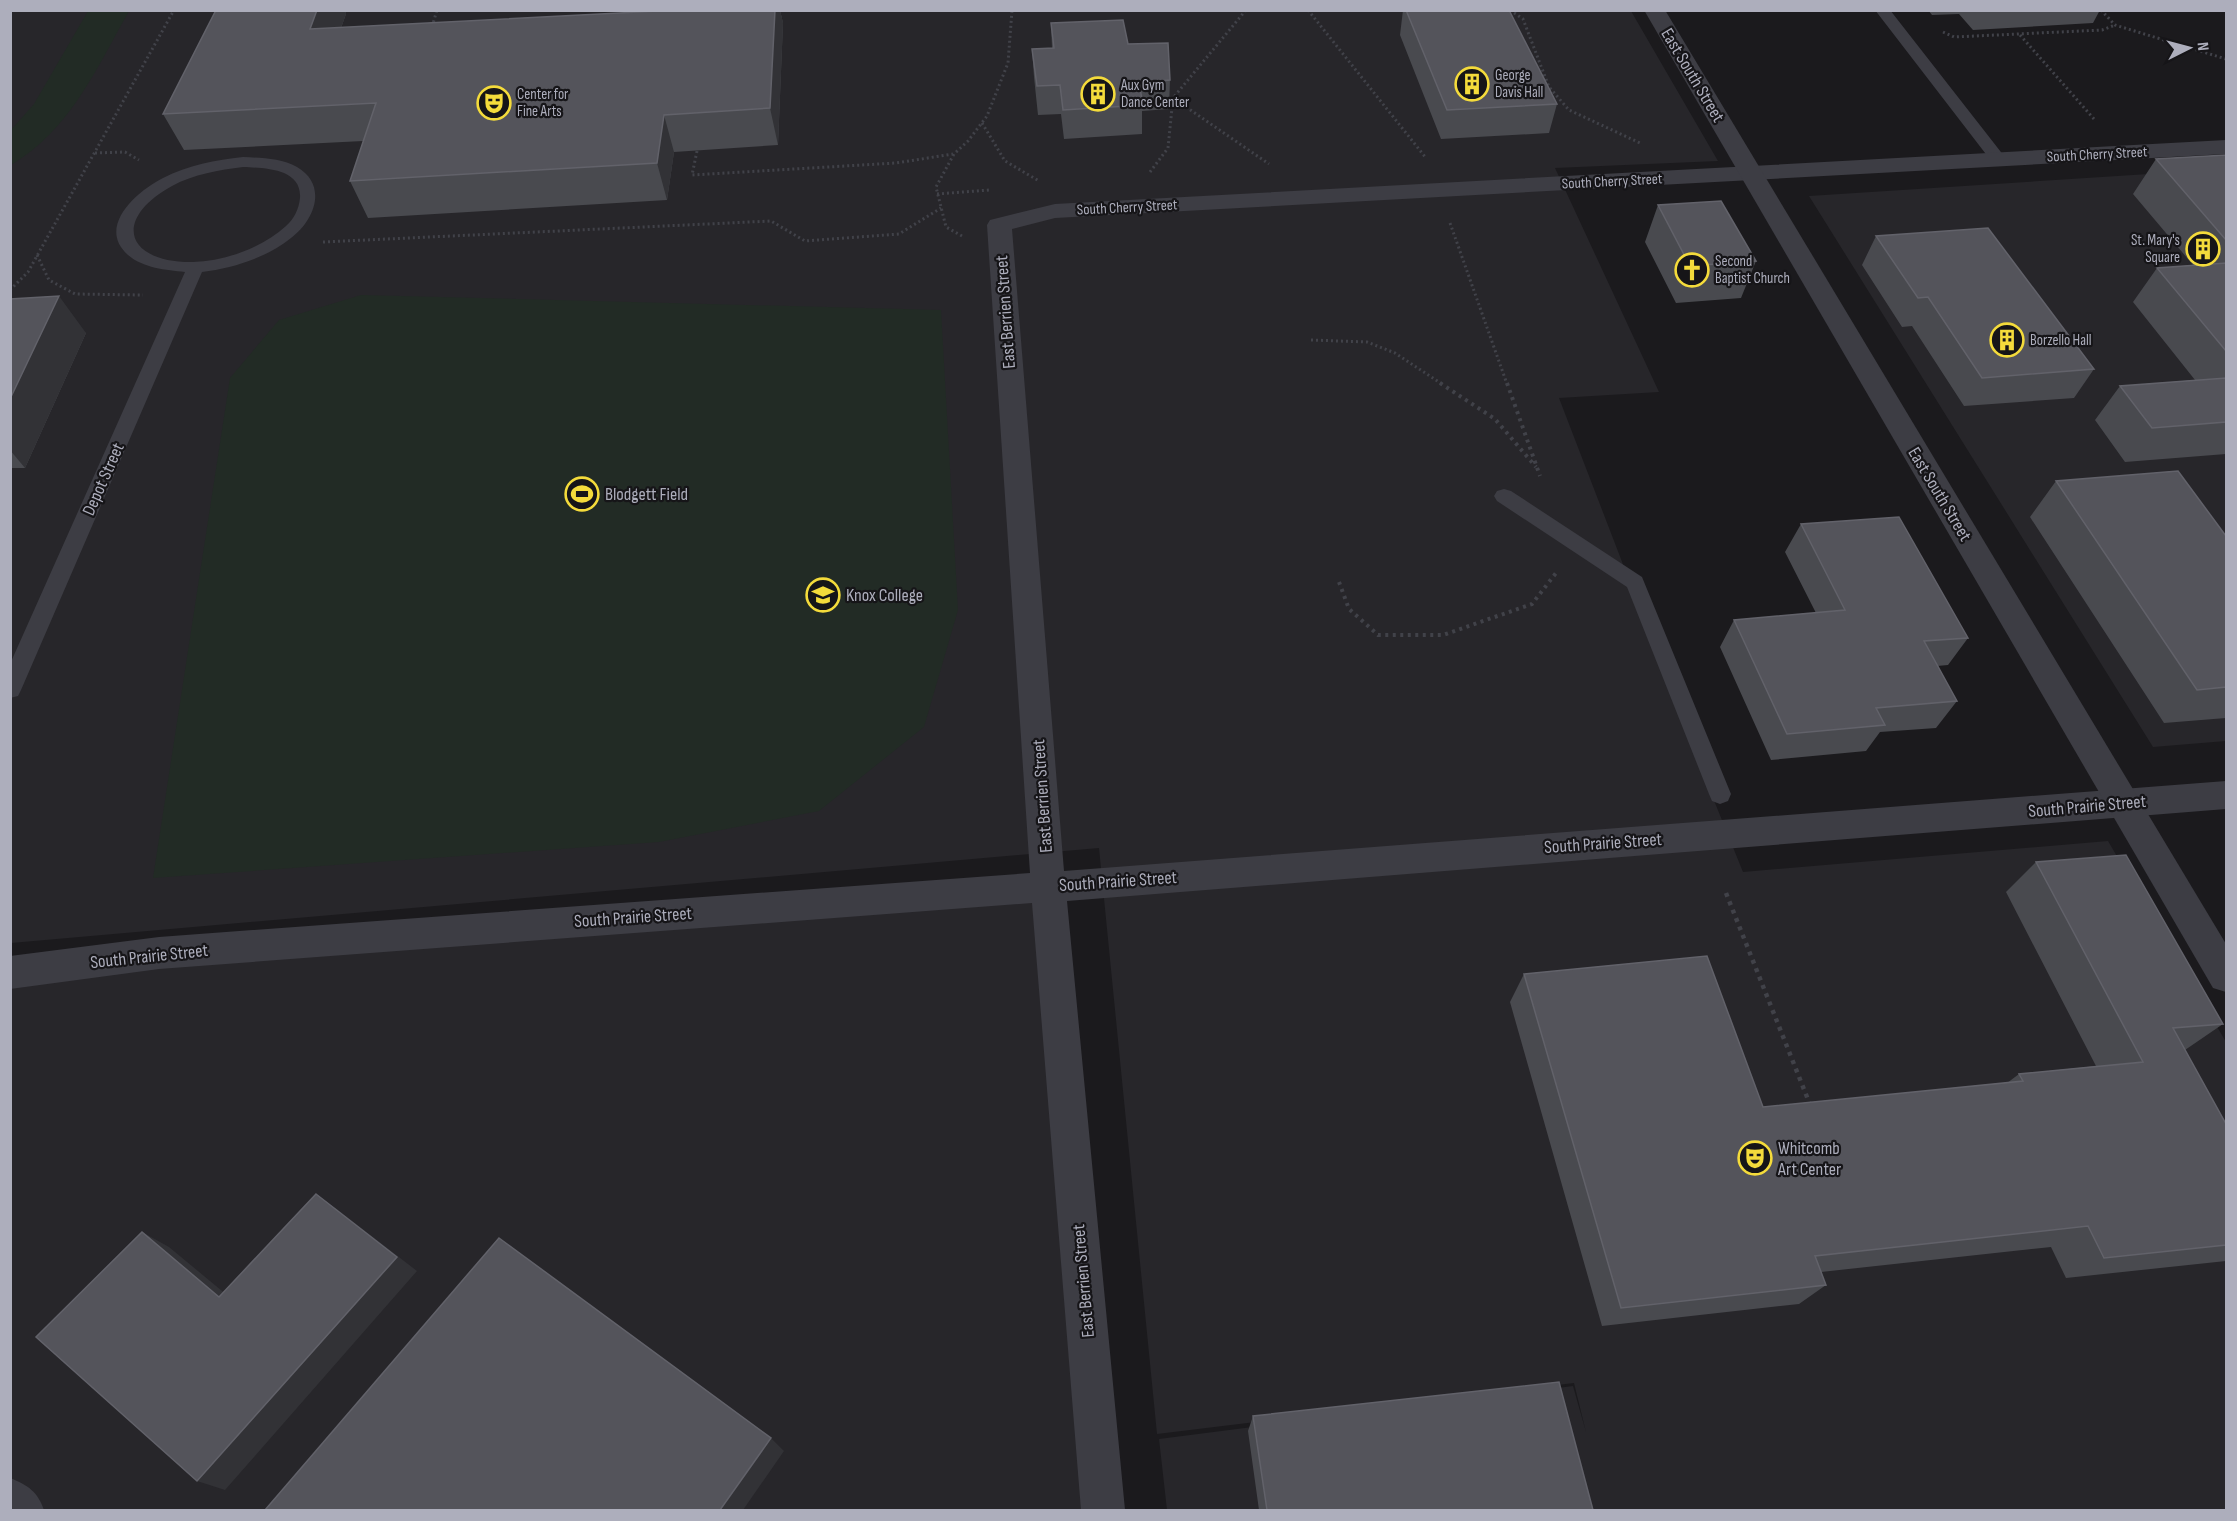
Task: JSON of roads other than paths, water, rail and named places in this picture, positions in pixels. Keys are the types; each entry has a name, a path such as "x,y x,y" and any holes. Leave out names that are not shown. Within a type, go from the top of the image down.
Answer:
{"street":[{"name":"East South Street","path":"1654,10 2226,976"},
{"name":"South Cherry Street","path":"999,225 1055,211 2226,147"},
{"name":"East Berrien Street","path":"999,225 1048,887 1103,1510"},
{"name":"South Prairie Street","path":"10,974 159,953 1048,887 2226,795"},
{"path":"10,1500 22,1510"}],"lane":[{"path":"1882,10 1998,159"},
{"path":"243,162 271,164 293,171 306,183 310,200 303,218 285,235 259,251 238,259 195,268 167,267 144,260 129,250 123,235 126,219 138,202 158,187 182,175 213,165 243,162"},
{"name":"Depot Street","path":"10,690 195,268"},
{"path":"1504,496 1635,582 1720,794"}],"place":[{"name":"George Davis Hall","path":"1472,84"},
{"name":"Aux Gym Dance Center","path":"1098,94"},
{"name":"Center for Fine Arts","path":"494,103"},
{"name":"St. Mary's Square","path":"2203,249"},
{"name":"Second Baptist Church","path":"1692,270"},
{"name":"Borzello Hall","path":"2007,340"},
{"name":"Blodgett Field","path":"582,494"},
{"name":"Knox College","path":"823,595"},
{"name":"Whitcomb Art Center","path":"1755,1158"}]}
